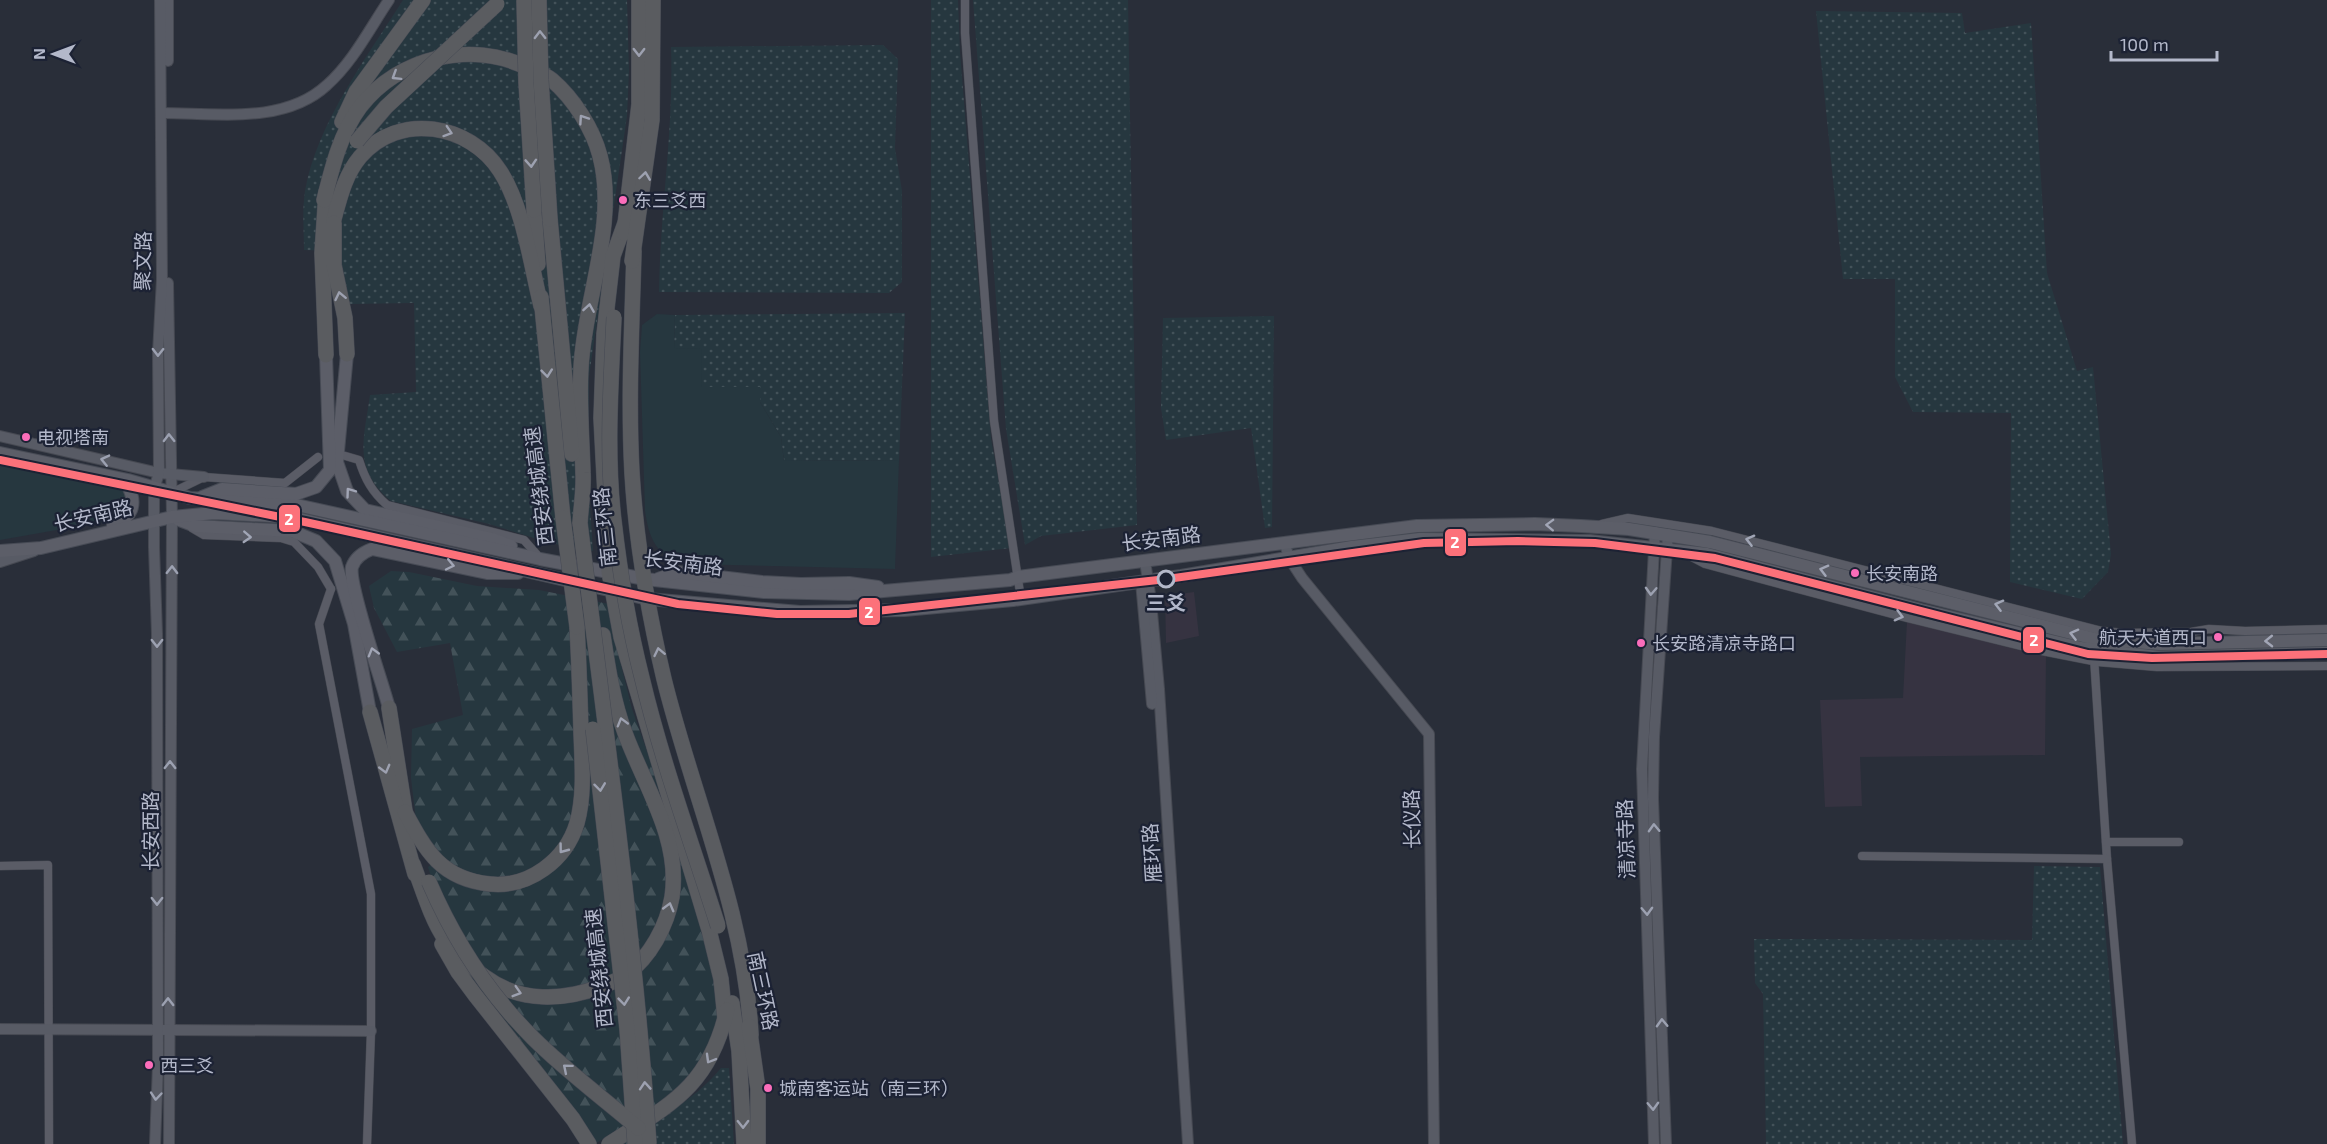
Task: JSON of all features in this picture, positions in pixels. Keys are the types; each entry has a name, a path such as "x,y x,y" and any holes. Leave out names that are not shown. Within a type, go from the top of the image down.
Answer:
{"highway":[{"path":"326,355 322,253 324,200 329,161 341,123 356,92 423,0"},
{"path":"347,354 345,318 334,265 334,219 344,166 357,141 386,107 502,0"},
{"name":"西安绕城高速","path":"524,0 526,82 541,306 551,412 608,847 627,1029 635,1144"},
{"name":"西安绕城高速","path":"539,0 541,80 562,366 643,1057 649,1144"},
{"name":"南三环路","path":"639,0 639,104 625,223 611,394 614,519 620,566 642,679 718,926 739,1051 744,1144"},
{"name":"南三环路","path":"652,0 652,120 634,251 619,317 621,475 630,570 641,633 665,728 710,868 736,964 751,1035 758,1089 759,1144"},
{"path":"324,200 346,131 361,107 389,80 411,67 436,58 462,54 487,54 521,64 551,79 569,99 589,127 600,157 605,194 602,234 581,366 579,426 584,475 580,523"},
{"path":"334,219 345,179 360,157 373,145 392,134 411,128 435,128 454,133 474,143 491,158 501,173 517,211 541,306"},
{"path":"625,223 613,256 604,334 601,418 609,572 621,637 709,930 721,979 725,1019"},
{"path":"634,251 630,401 639,550 650,580 648,598 664,679 687,764 734,917 749,994 751,1035"},
{"path":"413,864 446,939 485,978 522,994 544,998 567,997 587,992 626,975 642,959 658,937 672,897 673,870 669,842 624,731 610,682 600,609 584,556"},
{"path":"405,812 423,846 442,867 467,880 495,885 512,883 542,870 567,846 576,823 582,774 578,627"},
{"path":"389,708 405,812 418,856 443,913 470,960 513,1017 534,1039 656,1144"},
{"path":"370,712 422,899 434,927 458,972 573,1119 589,1144"},
{"name":"南三环路","path":"609,1144 663,1110 698,1077 716,1049 725,1019 729,983"}],"main road":[{"path":"347,354 337,462 346,492 365,510 492,539 540,559"},
{"path":"199,498 222,489 296,494 316,487 330,470 326,355"},
{"name":"长安南路","path":"0,453 199,498 292,504 540,559 650,580 764,592 849,594 1011,580 1018,577 1418,526 1535,524 1668,534 1763,554 2085,637 2161,644 2325,645"},
{"path":"96,535 126,519 131,510 132,499 128,486 107,476"},
{"name":"长安南路","path":"0,551 41,548 172,518 213,513 291,518 648,598 800,612 904,610 1021,599 1352,547 1431,538 1590,541 1707,554 2094,655 2158,657 2325,645"},
{"path":"172,518 195,526 292,531 316,541 335,561 354,624 370,712"},
{"path":"389,708 355,589 352,567 361,554 372,549 487,573 540,573"}],"street":[{"name":"聚文路","path":"160,0 164,113 164,474 172,493 172,518"},
{"name":"聚文路","path":"164,113 168,0"},
{"path":"164,113 257,113 278,111 304,101 329,84 345,66 389,0"},
{"path":"965,0 965,33 994,421 1021,599"},
{"path":"0,436 164,474 285,483 318,457"},
{"path":"0,446 14,456"},
{"path":"342,455 359,460 363,475 373,494 387,505 524,540 540,559"},
{"name":"聚文路","path":"154,522 154,489 164,474"},
{"path":"172,493 204,477"},
{"path":"172,518 204,535 281,538 294,542 318,567 334,589 319,624 372,894 367,1144"},
{"name":"长安西路","path":"154,1144 163,1031 172,518"},
{"path":"1591,527 1628,518 1687,526 2102,631 2124,633 2191,632 2209,629 2245,631 2325,645"},
{"name":"长安西路","path":"154,522 163,1031 169,1144"},
{"name":"清凉寺路","path":"1654,532 1642,769 1654,1144"},
{"name":"清凉寺路","path":"1666,1144 1653,799 1654,737 1668,534"},
{"name":"长仪路","path":"1285,544 1289,558 1302,578 1429,734 1434,1144"},
{"path":"0,562 41,548"},
{"name":"雁环路","path":"1142,561 1160,701 1188,1144"},
{"path":"1867,570 1880,585"},
{"name":"雁环路","path":"1144,580 1172,942 1181,1144"},
{"path":"2132,1144 2107,859 2094,655 2157,667 2327,666"},
{"path":"2106,842 2179,843"},
{"path":"1862,856 2107,859"},
{"path":"0,866 48,865 49,1144"},
{"path":"0,1029 371,1031"}],"shaded area":[{"path":"1194,592 1199,636 1166,643 1165,596"},
{"path":"1907,621 2046,655 2045,755 1860,757 1862,806 1825,807 1820,700 1903,698"}],"green space":[{"path":"403,0 627,0 629,71 627,116 589,376 589,492 593,551 550,543 489,524 391,501 370,477 366,465 364,439 370,395 416,392 414,303 350,304 340,273 338,251 304,250 304,198 311,166 332,116 359,68"},
{"path":"931,0 958,0 960,52 991,439 1011,548 931,557"},
{"path":"973,0 1128,0 1137,525 1041,536 1025,545 1006,429"},
{"path":"1816,11 1962,13 1965,33 2031,23 2047,273 2077,371 2093,367 2111,554 2108,572 2082,599 2010,582 2011,413 1913,412 1895,377 1895,279 1843,279"},
{"path":"883,45 898,59 895,148 902,191 902,282 889,293 659,292 671,108 671,47"},
{"path":"905,313 899,460 784,461 781,437 760,402 701,387 674,348 675,315"},
{"path":"657,314 675,315 674,348 702,349 701,387 760,387 760,402 781,437 784,461 899,460 895,569 687,564 668,557 656,546 649,530 645,511 640,352 642,325"},
{"path":"1274,316 1272,527 1265,528 1251,428 1166,440 1161,408 1163,318"},
{"path":"0,464 124,486 130,505 119,519 0,540"},
{"path":"391,571 409,572 477,586 539,590 609,604 614,637 632,709 689,870 715,975 719,1018 705,1062 677,1091 595,1144 463,973 428,867 439,859 416,820 411,778 412,729 463,715 450,643 397,652 374,608 369,586"},
{"path":"2034,866 2100,867 2123,1144 1766,1144 1763,994 1755,983 1754,939 2032,940"},
{"path":"721,1068 729,1068 734,1144 615,1144 685,1101"}],"transit line":[{"name":"2","path":"0,460 305,522 678,604 777,614 849,614 1167,579 1424,543 1518,541 1595,543 1715,558 2088,654 2152,658 2327,654"}],"place":[{"name":"东三爻西","path":"623,200"},
{"name":"电视塔南","path":"26,437"},
{"name":"长安南路","path":"1855,573"},
{"name":"三爻","path":"1166,579"},
{"name":"航天大道西口","path":"2218,637"},
{"name":"长安路清凉寺路口","path":"1641,643"},
{"name":"西三爻","path":"149,1065"},
{"name":"城南客运站（南三环）","path":"768,1088"}]}
